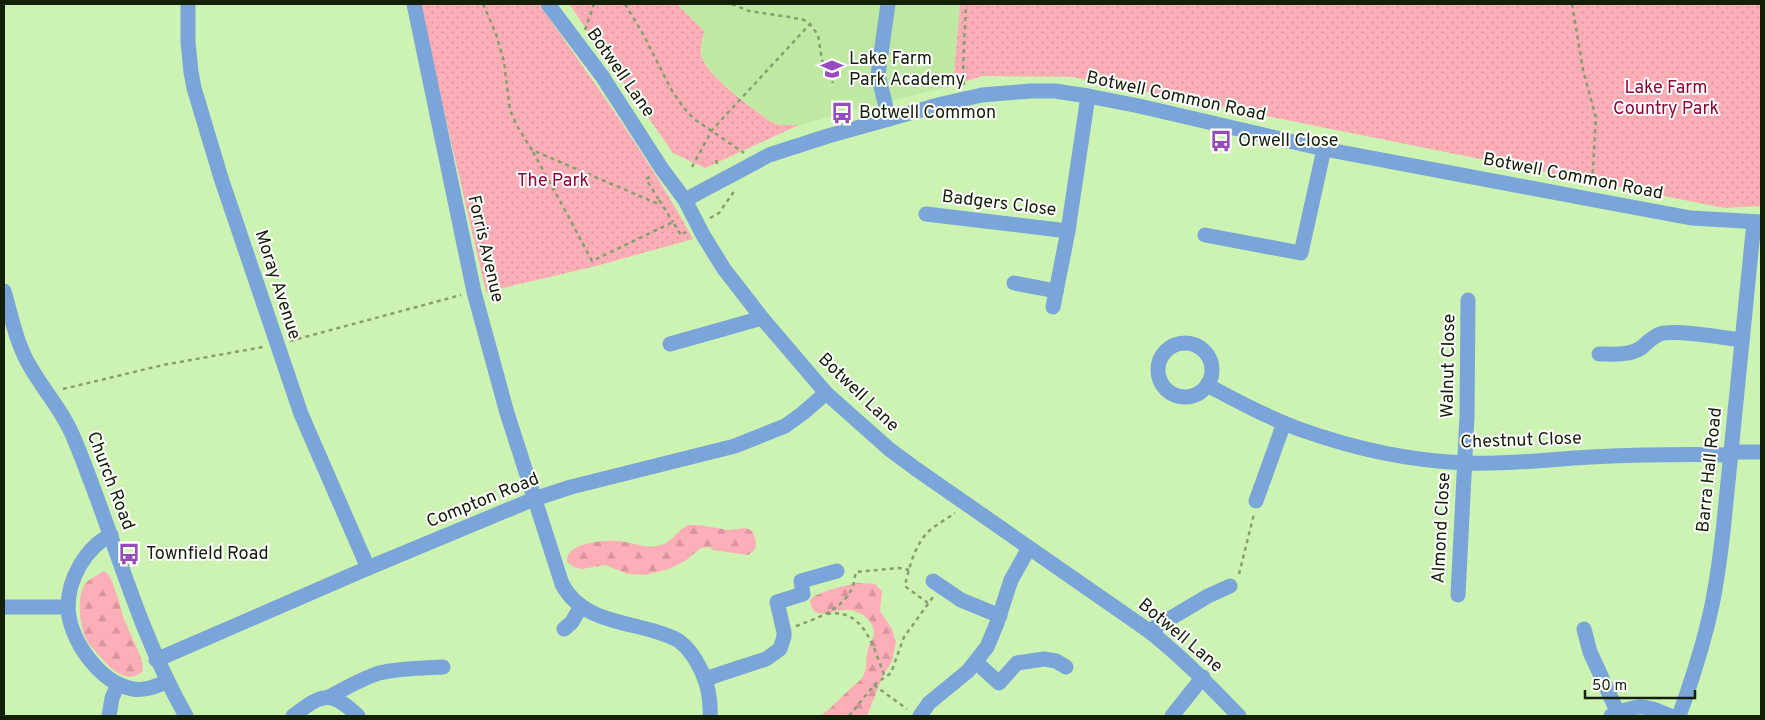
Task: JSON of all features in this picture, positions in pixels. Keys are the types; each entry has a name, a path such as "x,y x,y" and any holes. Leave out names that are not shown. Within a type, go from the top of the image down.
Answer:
{"street":[{"name":"Moray Avenue","path":"188,4 188,42 191,72 194,88 219,170 301,414 368,568"},
{"name":"Forris Avenue","path":"414,4 474,292 508,413 562,584 569,595 581,606"},
{"name":"Botwell Lane","path":"548,4 602,76 662,169 685,200 724,269 762,318 826,393 889,449 1029,548 1150,630 1203,677 1239,716"},
{"path":"888,4 878,75 889,118"},
{"name":"Botwell Common Road","path":"685,200 755,161 787,148 889,118 965,99 1032,91 1088,96 1324,149 1691,218 1758,222"},
{"name":"Badgers Close","path":"1053,307 1068,230 1088,96"},
{"path":"1205,236 1301,253 1324,149"},
{"name":"Badgers Close","path":"926,214 1068,230"},
{"name":"Barra Hall Road","path":"1679,716 1693,678 1712,605 1724,532 1742,340 1758,222"},
{"path":"1014,283 1056,291"},
{"name":"Church Road","path":"4,291 24,355 72,432 156,660 186,716"},
{"name":"Walnut Close","path":"1464,463 1467,416 1468,300"},
{"path":"670,344 762,318"},
{"path":"1599,354 1630,353 1664,333 1742,340"},
{"name":"Chestnut Close","path":"1207,386 1284,423 1353,446 1406,456 1464,463 1505,464 1590,457 1761,452"},
{"name":"Compton Road","path":"156,660 368,568 534,499 587,483 735,446 761,436 794,421 826,393"},
{"path":"1256,501 1284,423"},
{"name":"Almond Close","path":"1458,595 1464,463"},
{"path":"111,535 95,545 85,556 73,583 68,607 73,629 86,656 106,676 118,684 140,690 167,682"},
{"path":"916,714 958,679 976,662 987,647 1000,616 1011,580 1029,548"},
{"path":"705,679 771,656 780,649 784,630 777,602 804,594 800,581 837,571"},
{"path":"937,584 961,600 1000,616"},
{"path":"1150,630 1208,596 1230,586"},
{"path":"564,629 572,622 581,606 604,617 645,628 677,640 692,655 705,679 710,701 710,716"},
{"path":"4,607 68,607"},
{"path":"1584,629 1590,652 1615,715 1630,709 1646,706 1670,716"},
{"path":"976,662 999,683 1017,663 1044,659 1056,661 1066,667"},
{"path":"293,716 312,701 329,697 355,683 380,673 405,669 442,667"},
{"path":"1172,716 1203,677"},
{"path":"109,716 112,698 118,684"},
{"path":"329,697 344,703 358,716"}],"path":[{"path":"484,4 504,62 510,110 592,262 673,222"},
{"path":"585,30 594,4"},
{"path":"624,4 643,34 664,77 688,113 755,161"},
{"path":"732,4 749,11 789,16 810,24 818,35 822,60 833,83"},
{"path":"965,99 963,71 966,4"},
{"path":"1572,4 1583,70 1596,118 1589,199"},
{"path":"692,167 712,130 810,24"},
{"path":"532,150 656,203 659,200"},
{"path":"662,169 646,179 681,235 720,212 733,192 716,160"},
{"path":"1230,586 1236,584 1256,501"},
{"path":"928,602 904,585 919,545 928,532 967,505"},
{"path":"784,630 826,614 843,601 850,592 856,572 899,568 909,570"},
{"path":"849,716 874,685 892,671 904,638 928,602 937,584"},
{"path":"826,614 843,613 858,621 864,629 885,677"},
{"path":"874,685 916,714"}],"shaded area":[{"name":"Lake Farm Park Academy","path":"677,4 960,4 953,85 799,125 780,125 771,122 718,80 701,57 704,31"}],"green space":[{"name":"The Park","path":"419,4 539,4 639,148 693,239 596,266 486,292"},
{"path":"569,4 677,4 704,31 701,48 702,58 723,84 771,122 780,125 799,125 705,168 673,153"},
{"name":"Lake Farm Country Park","path":"960,4 1761,4 1761,206 1724,208 1072,77 983,76 953,85"},
{"path":"688,525 728,530 746,528 752,531 756,544 752,553 748,555 713,550 710,547 701,548 685,561 669,569 646,575 628,574 605,565 582,569 574,567 567,562 568,555 579,546 596,542 619,541 656,546 669,541"},
{"path":"104,571 111,579 122,614 141,658 142,672 136,676 129,677 111,668 89,644 85,635 80,612 82,589 87,582"},
{"path":"857,583 875,584 882,591 880,611 892,629 896,642 892,661 882,678 867,716 820,716 864,675 867,650 873,638 874,629 868,619 857,612 842,610 821,614 812,608 810,600 825,591"}],"place":[{"name":"Lake Farm Park Academy","path":"832,69"},
{"name":"Botwell Common","path":"842,113"},
{"name":"Orwell Close","path":"1221,141"},
{"name":"Townfield Road","path":"129,554"}]}
